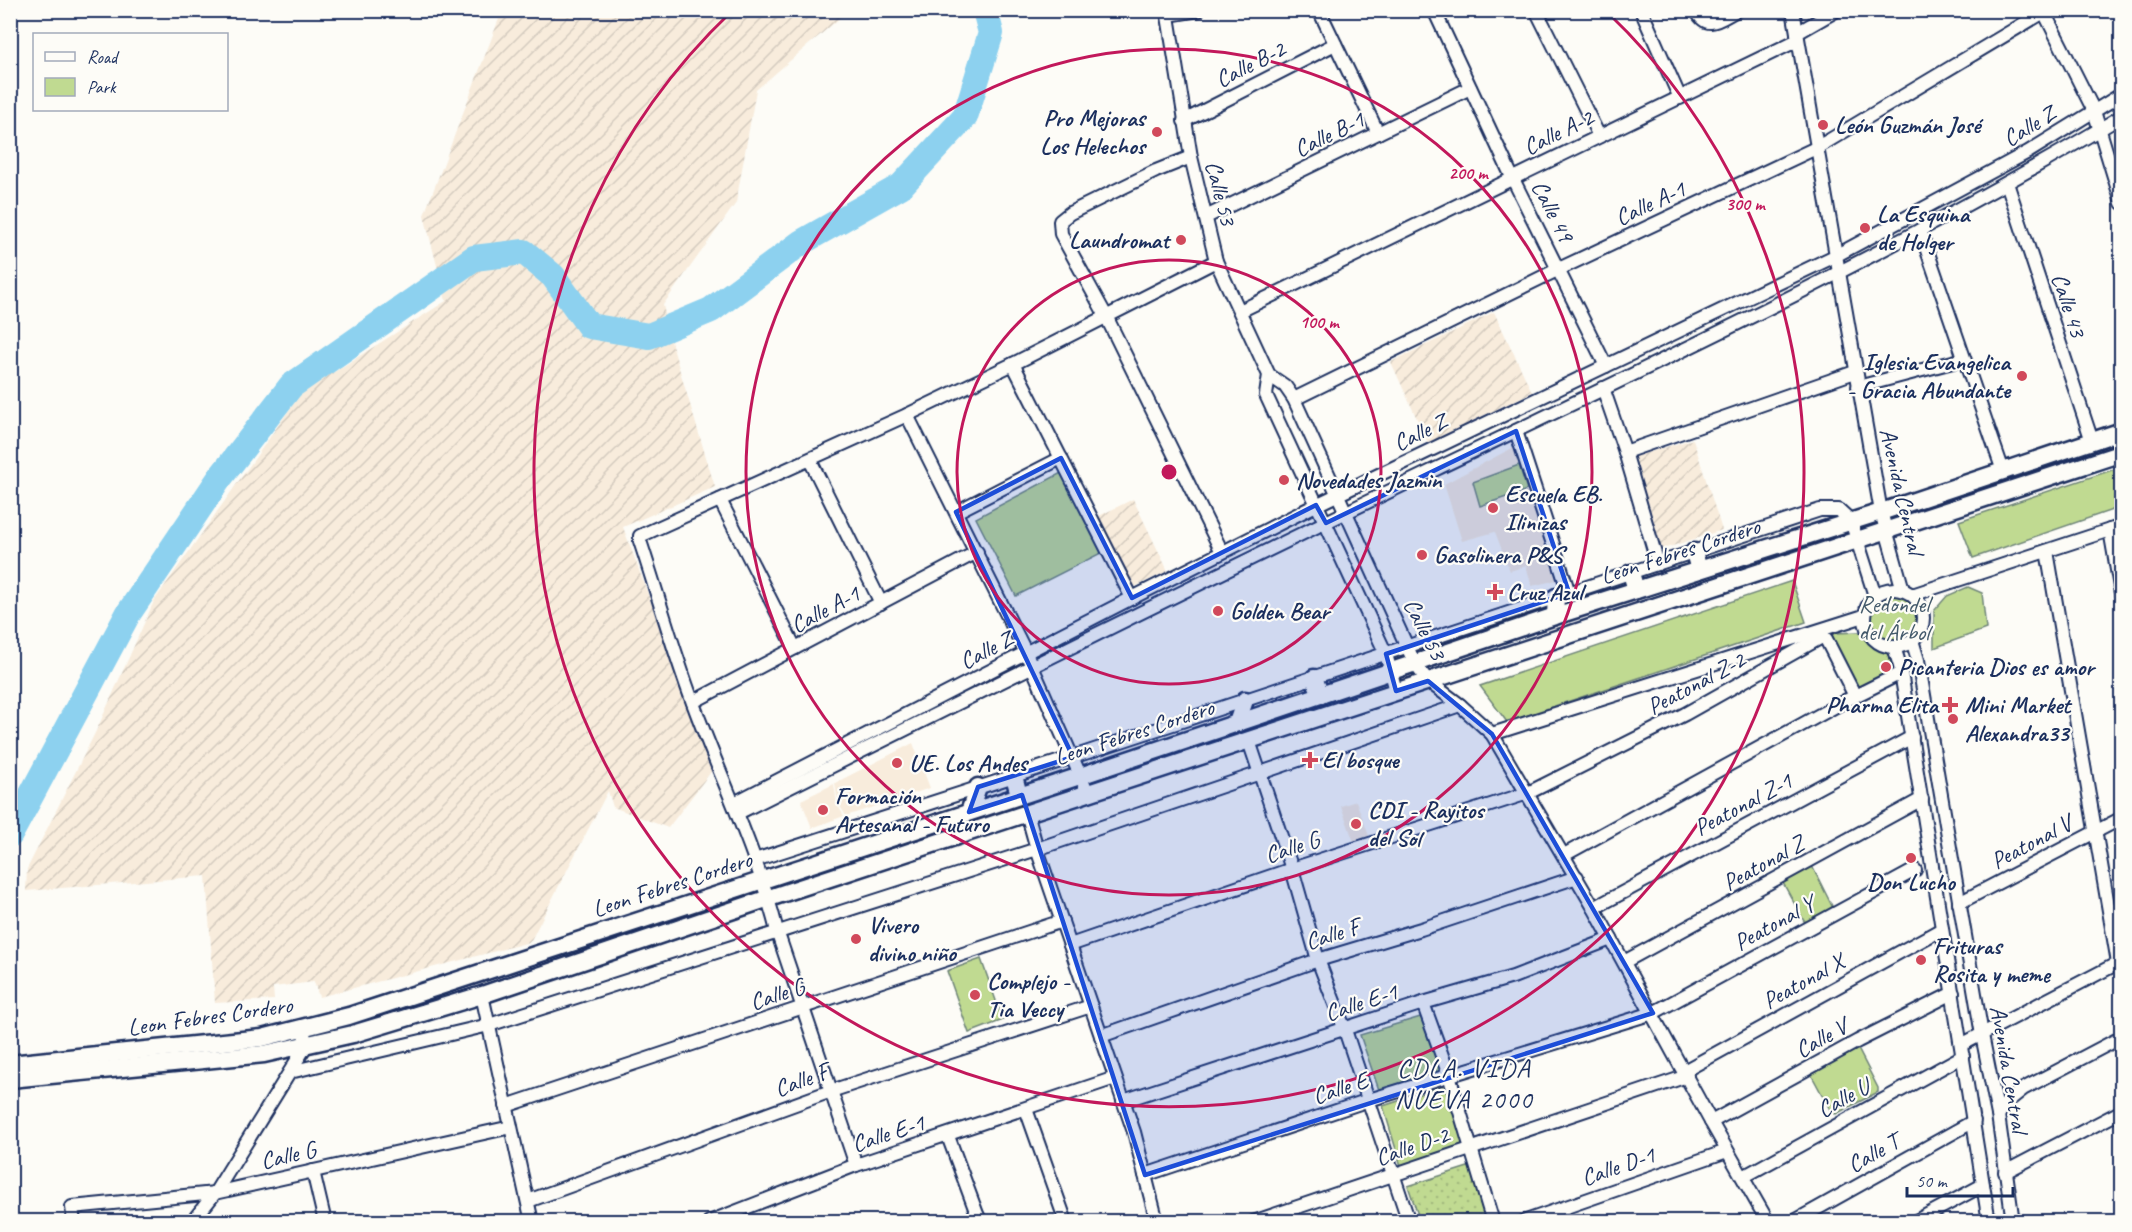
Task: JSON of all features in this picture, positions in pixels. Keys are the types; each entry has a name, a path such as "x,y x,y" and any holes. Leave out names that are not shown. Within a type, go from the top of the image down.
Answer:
{"street":[{"path":"1168,13 1199,10"},
{"path":"1319,10 1378,133"},
{"name":"Calle 49","path":"1434,10 1512,177 1606,366"},
{"path":"1536,10 1599,136"},
{"path":"1641,10 1680,98"},
{"path":"1696,10 1701,20 1707,23 1714,22 1737,10"},
{"name":"Avenida Central","path":"1793,10 1881,512 1908,592"},
{"name":"Calle A-2","path":"1240,311 1512,177 1680,98 1797,37 1838,10"},
{"path":"2045,11 2094,111 2121,203"},
{"name":"Calle A-1","path":"1294,399 1559,269 1818,147 2045,11"},
{"name":"Calle 53","path":"1168,13 1184,121 1216,261 1269,375 1286,386 1294,399 1415,664 1428,681 1460,705 1492,734 1564,855 1653,1013 1765,1220"},
{"name":"Calle B-2","path":"1184,121 1335,44"},
{"name":"Calle B-1","path":"1206,217 1470,88"},
{"name":"Calle Z","path":"736,808 1026,653 1222,552 1837,255 2028,152 2121,94"},
{"name":"Calle Z","path":"736,808 1032,667 1838,274 2007,183 2121,116"},
{"path":"1191,157 1070,213 1060,221 1061,234 1106,316 1222,552"},
{"name":"Calle 43","path":"2007,183 2092,441"},
{"path":"1920,230 2003,471"},
{"path":"856,1166 777,931 769,898 693,702 640,536 907,415 1216,261"},
{"path":"1858,387 1964,359"},
{"path":"1012,364 1132,598"},
{"path":"1625,452 1855,372"},
{"name":"Calle 53","path":"1269,375 1266,395 1386,654 1396,692"},
{"path":"1603,388 1625,452 1658,564"},
{"path":"907,415 1026,653 1088,793"},
{"path":"1516,431 1562,595 1555,616"},
{"name":"Leon Febres Cordero","path":"10,1079 264,1054 349,1016 2121,431"},
{"name":"Leon Febres Cordero","path":"10,1064 262,1038 353,1034 482,995 769,898 2121,453"},
{"path":"956,512 1061,458"},
{"path":"810,460 880,603"},
{"path":"720,500 795,648"},
{"path":"755,860 1073,758 1820,510 1839,510 1851,521 1875,596"},
{"path":"1908,592 1919,603 1923,612 1923,623 1919,633 1912,640 1900,646 1883,645 1874,639 1868,630 1864,616 1869,603 1875,596 1888,590 1908,592 2116,528 2121,599"},
{"path":"2047,551 2095,832 2120,962"},
{"name":"Calle A-1","path":"693,702 977,552"},
{"path":"1694,552 1699,570"},
{"path":"1631,573 1636,590"},
{"path":"1492,734 1864,616"},
{"name":"Peatonal Z-2","path":"1528,793 1685,714 1824,637 1855,696"},
{"name":"Avenida Central","path":"1912,640 1918,660 1982,1035 1998,1115 2013,1221"},
{"name":"Avenida Central","path":"1894,647 1912,737 1989,1221"},
{"path":"1564,855 1901,673"},
{"path":"1314,678 1321,695"},
{"path":"1237,723 1245,700"},
{"path":"290,1072 489,1025 1037,849 1460,705"},
{"name":"Peatonal Z-1","path":"1594,908 1912,737"},
{"path":"1249,741 1292,869 1318,960 1345,1030 1409,1221"},
{"path":"1014,776 1019,795"},
{"path":"969,812 978,787"},
{"name":"Calle G","path":"1070,945 1292,869 1528,793"},
{"name":"Peatonal Z","path":"1624,962 1922,799"},
{"path":"1027,813 1037,849 1124,1101 1157,1221"},
{"name":"Peatonal V","path":"1959,903 2121,818"},
{"name":"Peatonal Y","path":"1653,1013 1915,870"},
{"name":"Calle F","path":"1101,1036 1318,960 1577,878"},
{"name":"Calle G","path":"506,1106 1062,921"},
{"name":"Peatonal X","path":"1685,1073 1942,929"},
{"name":"Calle E-1","path":"1124,1101 1423,1003 1513,977 1611,939"},
{"name":"Calle U","path":"1743,1177 1962,1050 1982,1035 2120,962"},
{"name":"Calle V","path":"1711,1122 1858,1041 1953,993"},
{"path":"482,995 532,1221"},
{"path":"1423,1003 1449,1076 1493,1221"},
{"name":"Calle F","path":"528,1201 831,1091 1091,1006"},
{"name":"Calle E","path":"1145,1175 1369,1100 1653,1013"},
{"path":"192,1221 215,1193 290,1072 305,1036"},
{"path":"1998,1115 2008,1101 2023,1089 2121,1037"},
{"name":"Calle D-2","path":"1253,1221 1471,1149 1685,1073"},
{"name":"Calle E-1","path":"709,1221 722,1219 856,1166 1115,1078"},
{"path":"1026,1108 1066,1221"},
{"path":"2005,1172 2121,1111"},
{"name":"Calle T","path":"1793,1221 1974,1122"},
{"name":"Calle G","path":"74,1221 72,1207 215,1193 511,1127"},
{"path":"948,1136 979,1219 963,1221"},
{"name":"Calle D-1","path":"1523,1221 1727,1151"},
{"path":"313,1171 325,1221"},
{"path":"1914,1221 1983,1185"}],"highlighted area":[{"path":"1516,431 1569,593 1386,654 1396,691 1428,681 1492,734 1653,1013 1145,1175 1022,795 969,812 978,787 1073,757 956,512 1061,458 1132,598 1316,505 1326,523"}],"shaded area":[{"path":"502,11 848,11 756,90 736,203 663,305 670,338 715,487 623,527 713,769 668,828 613,807 608,791 530,942 319,997 314,982 273,987 274,1000 215,1003 206,876 26,891 27,869 98,727 154,601 301,393 446,301 424,215"},
{"path":"1494,312 1532,392 1428,443 1391,362"},
{"path":"1693,439 1722,530 1660,550 1633,457"},
{"name":"Escuela EB. Ilinizas","path":"1516,446 1557,580 1532,586 1526,566 1510,571 1495,532 1462,541 1444,484"},
{"path":"1133,499 1168,571 1132,588 1097,517"},
{"name":"UE. Los Andes","path":"913,743 930,788 846,816 838,803 835,783"},
{"name":"Formación Artesanal - Futuro","path":"834,784 837,804 844,816 812,828 801,800"},
{"name":"CDI - Rayitos del Sol","path":"1356,801 1371,841 1355,845 1341,806"}],"green space":[{"path":"1519,465 1527,490 1480,506 1473,482"},
{"path":"2121,467 2121,507 1973,558 1959,521"},
{"path":"1065,471 1105,551 1016,596 976,518"},
{"path":"1792,581 1806,622 1507,722 1480,686"},
{"path":"1968,587 1982,593 1986,629 1934,648 1934,611 1947,596"},
{"name":"Redondel del Árbol","path":"1889,593 1899,593 1912,600 1919,613 1919,623 1912,636 1899,643 1889,643 1880,639 1873,632 1869,623 1869,613 1873,604 1880,597"},
{"path":"1836,633 1864,633 1871,642 1886,651 1895,672 1856,690 1828,636"},
{"path":"1811,864 1833,908 1808,922 1804,921 1782,881"},
{"name":"Complejo - Tia Veccy","path":"981,959 1003,1020 969,1033 947,971"},
{"path":"1424,1016 1441,1070 1379,1090 1360,1035"},
{"path":"1854,1048 1858,1049 1878,1092 1836,1114 1832,1113 1811,1074"},
{"path":"1448,1085 1464,1144 1401,1166 1383,1106"},
{"path":"1471,1166 1488,1221 1420,1221 1408,1186"}],"waterway":[{"path":"10,835 128,614 219,479 291,386 474,258 524,252 553,276 589,326 649,336 711,310 802,242 901,186 965,117 991,33 985,10"}],"place":[{"name":"León Guzmán José","path":"1823,125"},
{"name":"Pro Mejoras Los Helechos","path":"1157,132"},
{"name":"La Esquina de Holger","path":"1865,228"},
{"name":"Laundromat","path":"1181,240"},
{"name":"Iglesia Evangelica - Gracia Abundante","path":"2022,376"},
{"name":"Novedades Jazmin","path":"1284,480"},
{"name":"Escuela EB. Ilinizas","path":"1493,508"},
{"name":"Gasolinera P&S","path":"1422,555"},
{"name":"Cruz Azul","path":"1495,592"},
{"name":"Golden Bear","path":"1218,611"},
{"name":"Picanteria Dios es amor","path":"1886,667"},
{"name":"Pharma Elita","path":"1950,705"},
{"name":"Mini Market Alexandra33","path":"1953,719"},
{"name":"El bosque","path":"1310,760"},
{"name":"UE. Los Andes","path":"897,763"},
{"name":"Formación Artesanal - Futuro","path":"823,810"},
{"name":"CDI - Rayitos del Sol","path":"1356,824"},
{"name":"Don Lucho","path":"1911,858"},
{"name":"Vivero divino niño","path":"856,939"},
{"name":"Frituras Rosita y meme","path":"1921,960"},
{"name":"Complejo - Tia Veccy","path":"975,995"}],"district":[{"name":"CDLA. VIDA NUEVA 2000","path":"1464,1084"}]}
